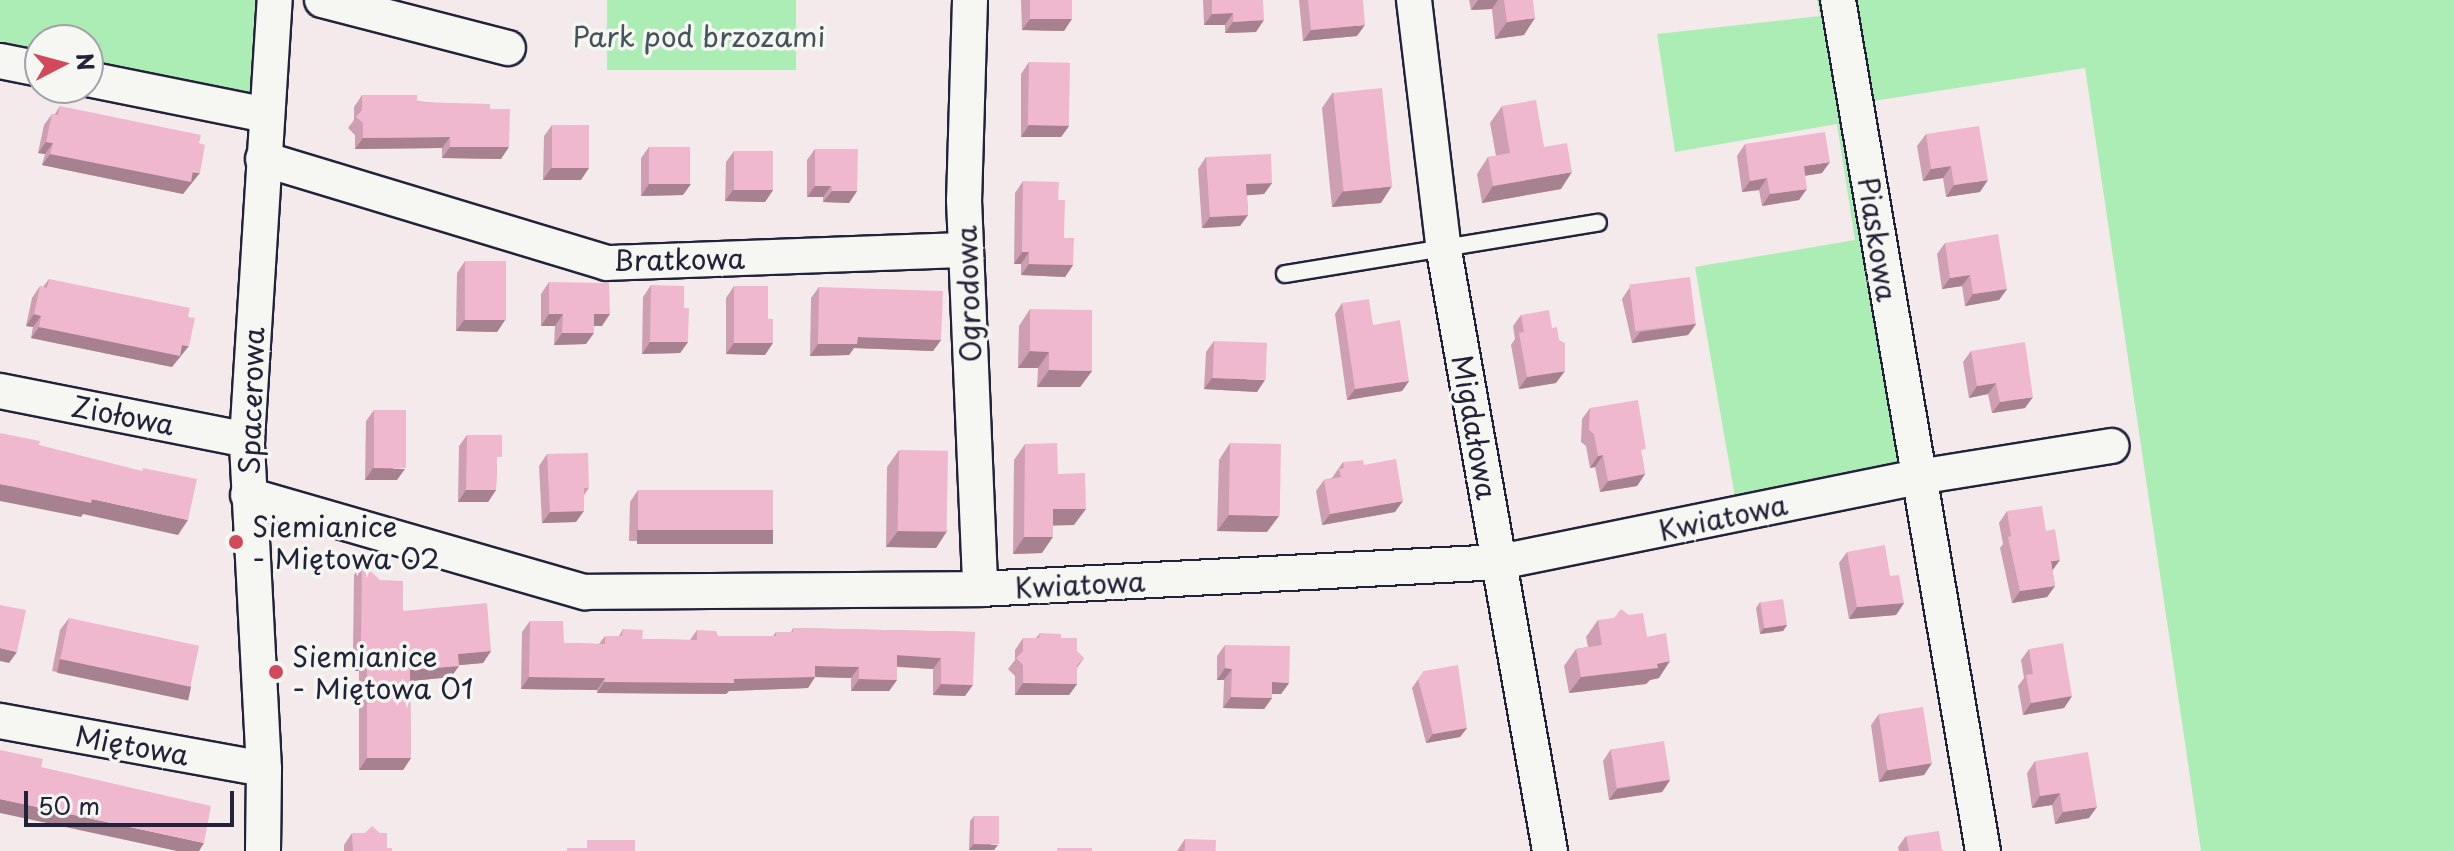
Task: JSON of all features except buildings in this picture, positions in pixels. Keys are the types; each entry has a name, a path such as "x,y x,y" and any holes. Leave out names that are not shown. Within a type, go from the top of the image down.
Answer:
{"street":[{"name":"Spacerowa","path":"263,851 264,769 247,440 275,0"},
{"path":"322,0 508,48"},
{"name":"Ogrodowa","path":"970,0 966,250 980,589"},
{"name":"Migdałowa","path":"1414,0 1443,248 1550,851"},
{"name":"Piaskowa","path":"1838,0 1983,851"},
{"path":"0,61 24,66"},
{"path":"104,82 266,115"},
{"name":"Bratkowa","path":"263,159 607,263 966,250"},
{"name":"Ziołowa","path":"0,391 247,440"},
{"path":"1918,477 2112,446"},
{"name":"Kwiatowa","path":"248,495 585,592 980,589 1500,562 1918,477"},
{"name":"Miętowa","path":"0,721 264,769"}],"lane":[{"path":"1285,274 1598,223"}],"green space":[{"path":"0,0 258,0 252,110 104,81 104,24 24,24 24,65 0,60"},
{"name":"Park pod brzozami","path":"607,0 796,0 796,70 607,70"},
{"path":"1817,0 2454,0 2454,851 2201,851 2085,68 1873,101 1931,488 1740,526 1695,267 1855,240 1837,124 1675,152 1657,34 1820,16"}],"place":[{"name":"Siemianice - Miętowa 02","path":"236,542"},
{"name":"Siemianice - Miętowa 01","path":"276,672"}]}
